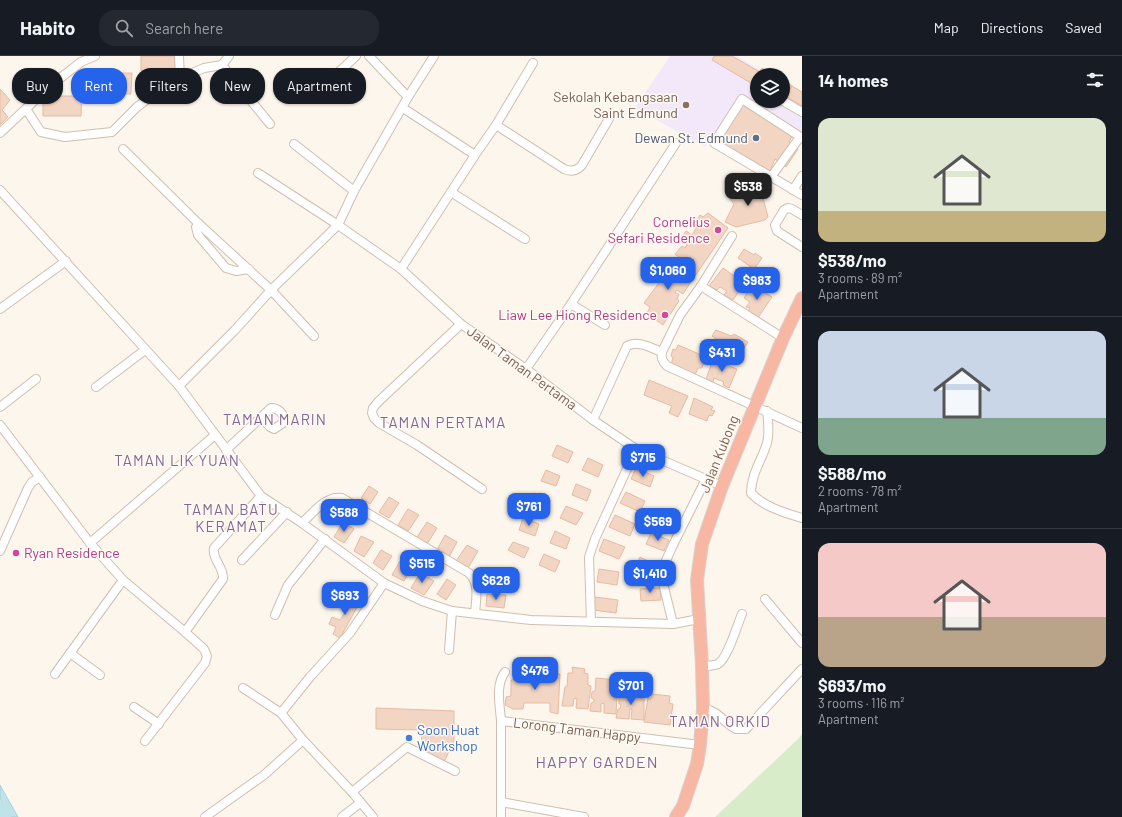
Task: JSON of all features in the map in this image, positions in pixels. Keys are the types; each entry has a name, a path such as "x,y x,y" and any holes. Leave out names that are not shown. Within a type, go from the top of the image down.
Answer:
{"highway":[{"name":"Jalan Kubong","path":"676,817 683,806 697,764 700,745 703,708 697,580 702,544 722,486 783,338 802,298"}],"street":[{"path":"0,133 50,86 81,62 95,56"},
{"path":"179,56 180,68"},
{"path":"202,69 222,65 229,56"},
{"path":"343,68 356,56"},
{"path":"369,56 408,97"},
{"path":"179,386 235,330 271,290 338,225 354,191 408,97 434,56"},
{"path":"401,270 475,154 496,125 533,64"},
{"path":"222,65 270,124"},
{"path":"771,177 801,137 742,99 714,143 802,196"},
{"path":"26,109 41,132 65,137 112,132 140,104"},
{"path":"790,105 802,112"},
{"path":"403,108 475,154"},
{"path":"496,125 564,169 574,170 582,165 610,118"},
{"path":"526,369 571,304 676,142"},
{"path":"294,144 354,191"},
{"path":"123,149 199,224 271,290 314,336"},
{"name":"Jalan Taman Pertama","path":"258,173 338,225 401,270 461,324 526,369 593,420 636,449 722,486"},
{"path":"793,190 802,176"},
{"path":"0,190 143,352 179,386 261,496 287,512 384,582 422,601 452,611 531,620 591,622 673,624 699,619"},
{"path":"451,192 525,240"},
{"path":"802,215 788,208 784,210 775,225 777,231 802,246"},
{"path":"199,224 196,227 198,235 226,268 236,271 249,269"},
{"path":"732,236 701,286 680,315 661,357 667,366 802,428"},
{"path":"0,309 63,263"},
{"path":"701,286 783,338"},
{"path":"571,304 605,326"},
{"path":"461,324 378,402 372,413 374,418 379,423 417,445 482,489"},
{"path":"593,420 627,346 632,343 637,343 662,352"},
{"path":"96,387 143,352"},
{"path":"0,407 36,379"},
{"path":"767,411 769,431 768,442 752,479 751,493 756,499 777,510 802,518"},
{"path":"226,450 261,417"},
{"path":"0,425 90,543 122,580 186,632 204,649 207,660 145,741"},
{"path":"90,543 215,435"},
{"path":"591,622 589,557 595,539 636,449"},
{"path":"0,551 28,488 32,482 40,478"},
{"path":"673,624 663,583 664,565 706,479"},
{"path":"186,632 223,579 222,571 214,557 214,548 216,544 261,496"},
{"path":"302,523 328,500 338,497 342,498 473,577 476,583 475,613"},
{"path":"242,560 287,512"},
{"path":"275,615 288,585 324,538"},
{"path":"55,674 122,580"},
{"path":"281,713 310,677 350,633 384,582"},
{"path":"765,600 802,643"},
{"path":"449,650 452,611"},
{"path":"702,666 716,665 721,661 726,654 742,614"},
{"path":"70,653 100,675"},
{"path":"703,708 719,715 736,729 746,729 802,669"},
{"path":"501,721 499,684 505,672"},
{"path":"243,688 281,713 303,740 374,817"},
{"path":"134,707 158,724"},
{"name":"Lorong Taman Happy","path":"500,817 501,721 700,745"},
{"path":"205,817 264,775 303,740"},
{"path":"352,792 407,747 455,771"},
{"path":"501,802 584,817"},
{"path":"342,817 360,803"}],"shaded area":[{"name":"Sekolah Kebangsaan Saint Edmund","path":"670,56 736,56 757,68 750,68 750,101 742,96 705,147 635,108"},
{"name":"Sekolah Kebangsaan Saint Edmund","path":"790,87 802,94 802,136 760,108 790,108"}],"green space":[{"path":"802,734 802,817 715,817 798,739"}],"water":[{"path":"0,785 18,817 9,817 4,809 0,798"}],"building":[{"path":"141,56 176,56 177,68 141,68"},
{"path":"714,56 732,56 753,68 750,68 750,82 712,60"},
{"path":"127,73 132,73 131,94 127,94"},
{"path":"792,86 802,92 802,106 790,98 790,89"},
{"path":"0,89 10,100 2,110 8,117 0,125"},
{"path":"63,96 71,96 71,104 82,104 81,116 43,116 43,104 63,104"},
{"name":"Dewan St. Edmund","path":"742,103 793,134 789,142 798,149 786,167 775,159 769,173 718,142"},
{"path":"750,181 760,186 768,217 765,220 736,227 725,222 734,204 730,199 733,194 742,193"},
{"path":"708,213 728,228 695,276 680,264 683,260 675,254 682,246 685,248 687,244 680,240 686,231 692,235 699,223 696,221 700,215 703,217"},
{"path":"744,249 754,255 755,253 762,258 754,269 738,258"},
{"path":"669,259 694,277 683,294 677,290 675,292 679,295 677,298 679,301 663,325 647,313 650,307 644,303 662,279 658,274"},
{"path":"723,268 744,283 733,300 724,295 727,291 720,287 717,290 709,286"},
{"path":"752,285 772,297 757,319 747,313 750,308 746,307 750,302 744,298"},
{"path":"716,330 731,336 734,334 748,342 737,359 730,355 725,359 712,351 718,340 712,336"},
{"path":"678,345 704,356 702,368 698,368 695,375 671,366 673,349 676,350"},
{"path":"713,360 737,369 729,388 723,385 724,382 714,378 713,382 706,379"},
{"path":"649,380 688,396 678,417 669,413 672,406 644,395"},
{"path":"694,398 713,407 711,410 715,411 712,416 709,415 707,421 689,414"},
{"path":"557,445 573,452 568,463 552,456"},
{"path":"588,458 603,465 598,477 582,470"},
{"path":"636,468 654,476 650,487 631,479"},
{"path":"546,470 560,476 556,486 541,481"},
{"path":"576,484 591,490 587,501 572,495"},
{"path":"369,486 378,492 370,504 361,498"},
{"path":"626,492 645,501 640,512 620,503"},
{"path":"534,493 550,500 545,512 529,504"},
{"path":"389,497 399,503 389,518 379,512"},
{"path":"566,506 583,513 576,525 560,518"},
{"path":"408,509 419,515 408,531 398,525"},
{"path":"661,510 680,517 675,530 657,523"},
{"path":"615,515 635,524 630,536 609,527"},
{"path":"523,518 539,524 535,536 519,530"},
{"path":"343,522 354,529 344,543 334,537"},
{"path":"427,522 437,528 427,544 417,537"},
{"path":"555,531 570,538 566,549 550,543"},
{"path":"651,533 669,540 664,551 646,544"},
{"path":"445,535 457,542 449,557 437,550"},
{"path":"361,536 374,542 364,557 354,551"},
{"path":"604,539 625,547 619,559 599,551"},
{"path":"513,542 529,548 524,558 508,550"},
{"path":"467,545 478,551 468,568 456,561"},
{"path":"381,550 392,556 383,570 373,563"},
{"path":"544,554 560,561 555,572 539,565"},
{"path":"640,557 658,566 653,575 636,566"},
{"path":"400,561 412,568 404,581 392,575"},
{"path":"483,568 501,568 501,582 483,581"},
{"path":"599,569 619,572 617,585 597,582"},
{"path":"420,573 434,581 424,595 411,588"},
{"path":"447,579 456,585 446,600 437,594"},
{"path":"660,588 661,600 641,601 640,589"},
{"path":"487,594 506,595 504,608 486,606"},
{"path":"354,596 361,600 340,638 333,634 336,627 329,624 332,617 340,620 347,609 340,606 343,599 351,602"},
{"path":"595,597 618,600 616,613 593,610"},
{"path":"544,667 549,667 548,672 560,674 558,714 550,712 550,703 524,703 523,709 513,709 505,705 506,697 511,696 511,680 516,679 516,673 525,673 525,679 540,679 540,673 543,672"},
{"path":"572,667 585,669 584,673 588,674 588,685 591,686 588,709 576,708 577,699 574,698 573,706 562,706 565,687 567,686 568,673 573,673"},
{"path":"596,678 617,680 617,688 614,688 614,693 617,694 616,714 604,713 604,703 601,704 601,712 590,711 591,703 594,702 594,699 591,698 592,692 595,691"},
{"path":"622,692 642,694 641,699 644,699 644,720 631,719 632,709 630,709 629,719 616,718 618,709 620,709 621,704 619,704 619,697 621,697"},
{"path":"652,694 670,696 669,703 673,704 670,725 644,722 648,698 651,698"},
{"path":"376,708 454,711 454,741 444,762 421,750 422,730 376,729"}],"waterway":[{"path":"0,809 4,817"}],"place":[{"name":"Sekolah Kebangsaan Saint Edmund","path":"686,105"},
{"name":"Dewan St. Edmund","path":"756,138"},
{"name":"Cornelius Sefari Residence","path":"718,230"},
{"name":"Liaw Lee Hiong Residence","path":"665,315"},
{"name":"Ryan Residence","path":"16,553"},
{"name":"Soon Huat Workshop","path":"409,738"}],"district":[{"name":"TAMAN MARIN","path":"275,420"},
{"name":"TAMAN PERTAMA","path":"443,423"},
{"name":"TAMAN LIK YUAN","path":"177,461"},
{"name":"TAMAN BATU KERAMAT","path":"231,518"},
{"name":"TAMAN ORKID","path":"720,722"},
{"name":"HAPPY GARDEN","path":"597,762"}]}
